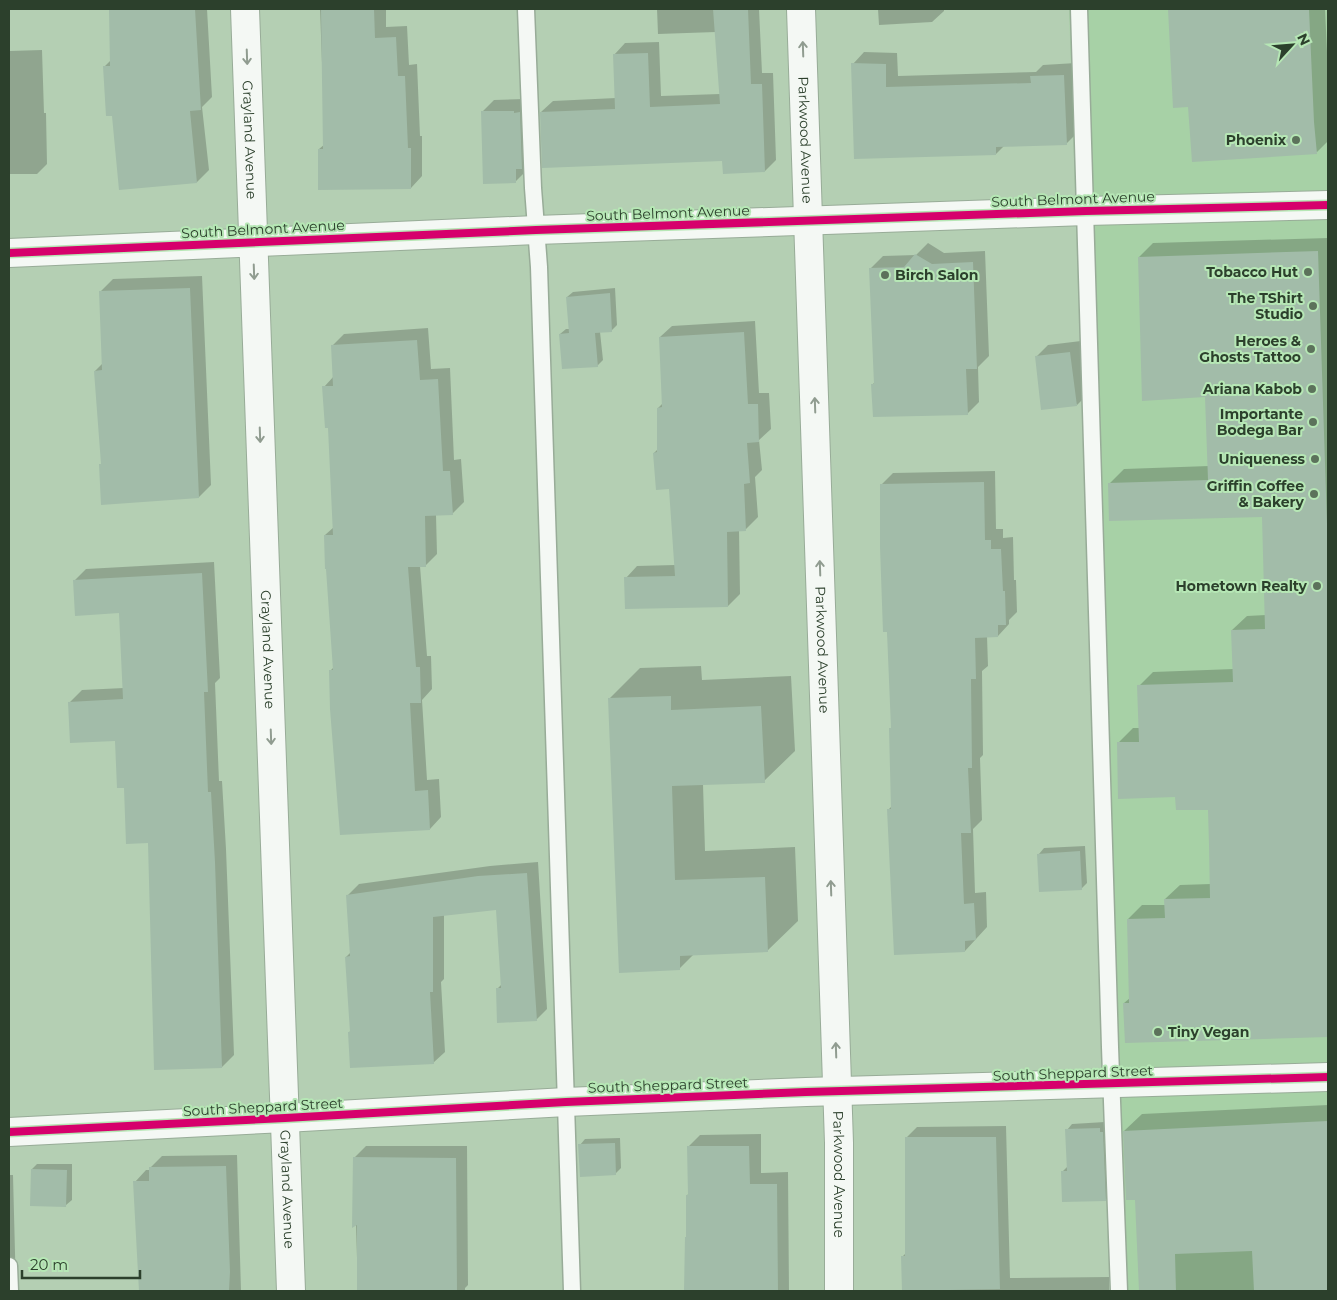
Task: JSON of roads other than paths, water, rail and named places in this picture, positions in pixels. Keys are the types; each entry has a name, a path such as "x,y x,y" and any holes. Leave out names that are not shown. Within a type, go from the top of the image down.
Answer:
{"street":[{"name":"Grayland Avenue","path":"245,9 291,1291"},
{"name":"Parkwood Avenue","path":"801,9 839,1143 839,1291"},
{"name":"South Belmont Avenue","path":"9,253 809,220 1086,211 1328,206"},
{"name":"South Sheppard Street","path":"9,1132 566,1102 837,1091 1328,1077"}],"lane":[{"path":"526,9 533,188 540,277 572,1291"},
{"path":"1079,9 1111,1084 1119,1291"},
{"path":"9,1266 10,1291"}],"place":[{"name":"Phoenix","path":"1296,140"},
{"name":"Tobacco Hut","path":"1308,272"},
{"name":"Birch Salon","path":"885,275"},
{"name":"The TShirt Studio","path":"1313,306"},
{"name":"Heroes & Ghosts Tattoo","path":"1311,349"},
{"name":"Ariana Kabob","path":"1312,389"},
{"name":"Importante Bodega Bar","path":"1313,422"},
{"name":"Uniqueness","path":"1315,459"},
{"name":"Griffin Coffee & Bakery","path":"1314,494"},
{"name":"Hometown Realty","path":"1317,586"},
{"name":"Tiny Vegan","path":"1158,1032"}]}
